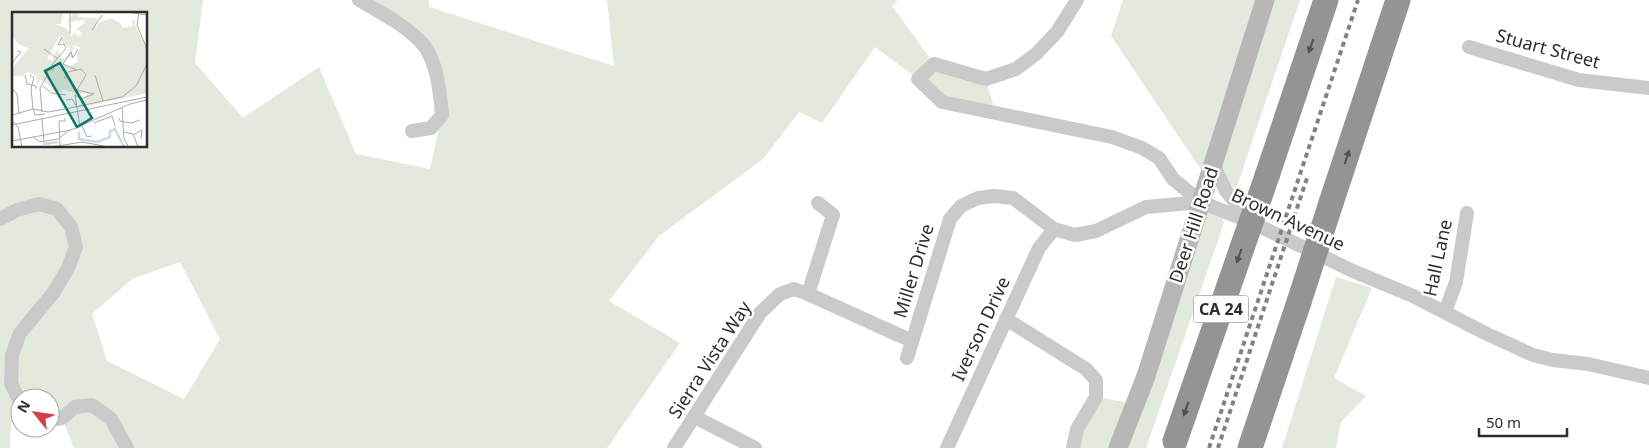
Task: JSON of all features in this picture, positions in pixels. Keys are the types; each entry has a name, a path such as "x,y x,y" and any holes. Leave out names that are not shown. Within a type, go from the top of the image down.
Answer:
{"highway":[{"name":"CA 24","path":"1173,444 1267,176 1326,0"},
{"path":"1260,448 1274,388 1299,302 1398,0"},
{"path":"1250,448 1274,388"}],"street":[{"path":"359,0 401,25 422,42 435,67 442,115 431,128 412,131"},
{"name":"Brown Avenue","path":"1077,0 1057,32 1036,54 1016,70 986,79 934,64 918,79 942,102 1112,137 1142,148 1159,158 1173,178 1201,202 1253,223 1533,355 1553,360 1588,364 1649,378"},
{"name":"Deer Hill Road","path":"1118,448 1146,376 1265,0"},
{"name":"Stuart Street","path":"1468,47 1579,80 1649,88"},
{"path":"1213,164 1226,191 1253,223"},
{"name":"Miller Drive","path":"907,358 950,219 961,206 978,198 994,196 1013,198 1054,229 1076,235 1096,231 1146,207 1201,202"},
{"path":"808,294 833,215 818,203"},
{"path":"0,219 17,210 39,204 56,210 71,227 76,247 68,268 54,292 20,333 12,355 11,383 13,388"},
{"name":"Hall Lane","path":"1445,312 1456,282 1467,213"},
{"name":"Iverson Drive","path":"947,448 1039,248 1054,229"},
{"name":"Sierra Vista Way","path":"674,448 760,313 780,294 794,289 808,294"},
{"name":"Miller Drive","path":"808,294 912,341"},
{"path":"1006,319 1086,369 1096,380 1096,397 1077,429 1072,448"},
{"path":"60,418 76,408 92,405 111,419 127,448"},
{"path":"695,417 755,448"}],"shaded area":[{"path":"0,0 203,0 195,63 243,118 319,67 356,154 430,169 442,115 422,42 359,0 429,0 429,7 614,66 607,0 898,0 892,6 934,64 986,79 995,112 942,102 918,79 875,47 822,123 799,112 763,159 659,236 609,301 680,343 607,448 74,448 62,418 60,418 60,388 10,388 10,448 0,448","holes":["180,262 220,339 184,399 107,361 92,314 132,279"]},
{"path":"1123,0 1300,0 1236,189 1228,183 1208,180 1111,36"},
{"path":"1201,202 1219,209 1224,223 1146,448 1073,448 1096,397 1135,404"},
{"path":"1336,277 1372,288 1334,378 1366,396 1341,422 1336,448 1282,448"}],"railway":[{"path":"1209,448 1358,0"},
{"path":"1218,448 1307,178"}]}
